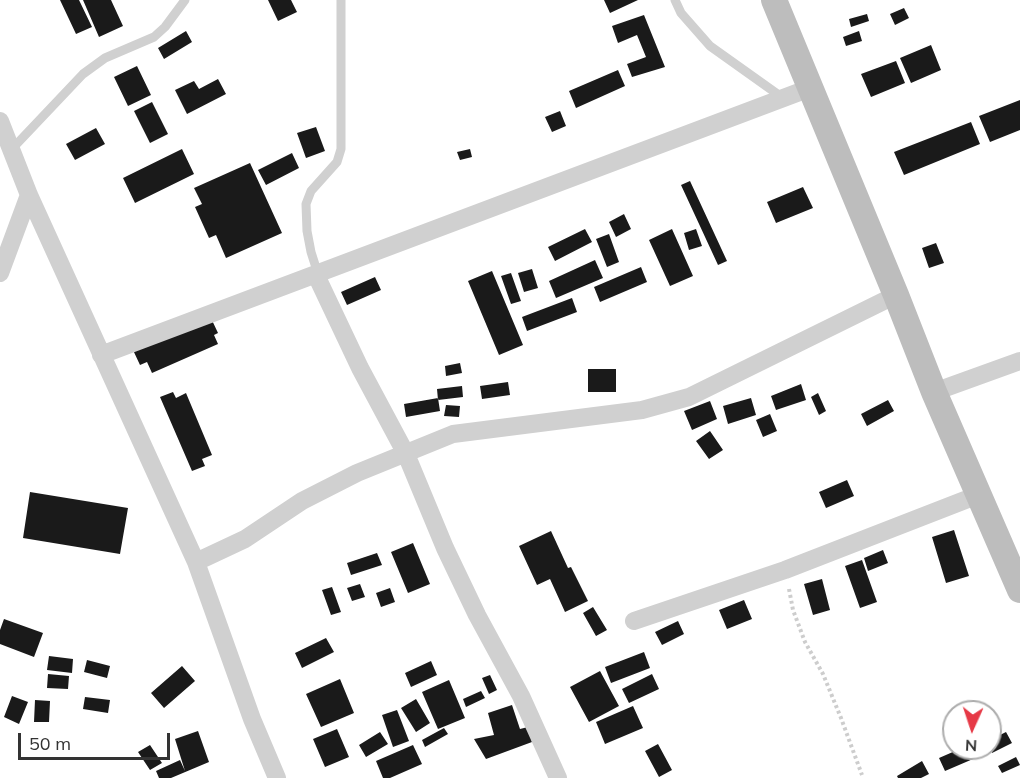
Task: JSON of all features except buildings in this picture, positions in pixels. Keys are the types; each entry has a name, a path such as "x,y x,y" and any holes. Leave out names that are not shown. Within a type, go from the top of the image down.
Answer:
{"street":[{"path":"774,0 934,392 1020,590"},
{"path":"101,356 810,88"},
{"path":"0,121 29,195 196,562 252,719 277,778"},
{"path":"0,273 29,195"},
{"path":"317,274 360,368 406,454 477,615 521,696 558,778"},
{"path":"196,562 245,539 302,501 357,473 453,434 642,410 689,398 896,295"},
{"path":"934,392 1020,360"},
{"path":"634,621 785,570 978,495"}],"lane":[{"path":"11,150 83,74 105,58 154,37 165,27 185,0"},
{"path":"317,274 307,231 306,204 311,191 337,162 341,149 341,0"},
{"path":"675,0 681,13 710,46 783,98"}],"path":[{"path":"785,570 793,610 842,718 862,776"}]}
